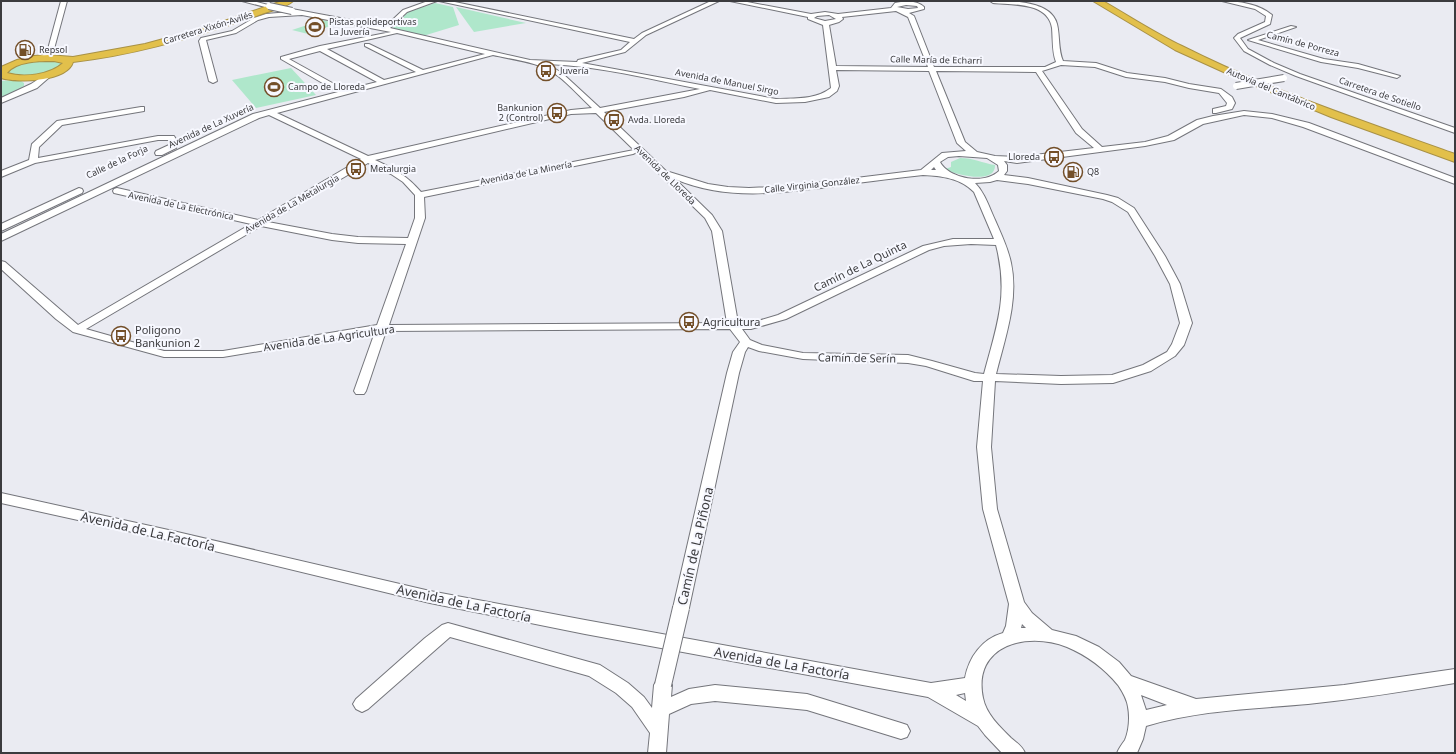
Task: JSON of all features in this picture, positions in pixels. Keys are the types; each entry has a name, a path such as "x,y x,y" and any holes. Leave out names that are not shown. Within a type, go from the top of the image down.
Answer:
{"highway":[{"name":"Carretera Xixón-Avilés","path":"3,74 23,78 51,73 65,63 81,61 102,55 134,49 206,31 289,1"},
{"path":"1092,1 1153,37 1178,48"},
{"name":"Autovía del Cantábrico","path":"1097,1 1178,48 1242,78 1380,132 1455,158"},
{"name":"Autovía del Cantábrico","path":"1110,1 1177,39 1252,75 1356,115 1455,150"},
{"path":"3,74 17,63 53,53 60,56 67,56 134,49"},
{"path":"53,53 65,63"}],"street":[{"path":"53,53 64,1"},
{"path":"245,1 304,13"},
{"path":"383,28 389,26 405,11 434,1"},
{"path":"442,1 633,41"},
{"path":"556,70 560,66 623,51 633,41 661,25 716,1"},
{"path":"733,1 812,16 825,14 838,16 906,3 921,6 921,9 913,13"},
{"path":"993,1 1033,6 1047,12 1053,18 1057,43 1056,51 1060,63 1096,65 1126,75 1165,80 1189,86 1221,91 1229,99 1231,103 1229,107 1191,118 1183,124 1190,127"},
{"path":"1225,1 1260,9 1266,12 1270,17 1268,23 1264,26 1238,36 1238,41 1250,40 1293,27"},
{"path":"894,5 913,13 931,69 961,143 975,153"},
{"path":"213,81 202,41 203,39 234,32 256,19 268,15 304,13"},
{"name":"Avenida de Manuel Sirgo","path":"304,13 383,28 492,54 533,62 572,63 641,74 776,101 813,99 826,95 834,89 833,68 826,23"},
{"path":"812,16 810,18 811,20 826,23 840,20 838,16"},
{"path":"343,92 283,58 320,48 398,32"},
{"name":"Camín de Porreza","path":"1250,40 1279,47 1323,61 1358,66 1397,76"},
{"name":"Carretera de Sotiello","path":"1238,41 1244,48 1265,60 1298,75 1455,131"},
{"path":"367,45 422,72"},
{"path":"320,48 383,82"},
{"path":"469,48 477,53 469,60"},
{"name":"Avenida de La Xuvería","path":"1,238 232,126 269,112 492,54"},
{"name":"Avenida de La Xuvería","path":"469,60 492,58 518,62 533,62"},
{"name":"Avenida de Lloreda","path":"533,62 556,70 709,217 717,231 733,326"},
{"name":"Calle María de Echarri","path":"833,68 1038,70 1046,69 1060,63"},
{"path":"1038,70 1079,131 1100,149"},
{"path":"1,101 34,86 51,73"},
{"path":"1221,91 1224,88 1298,75"},
{"path":"21,92 30,82 23,78"},
{"path":"571,112 599,111 684,95 711,88"},
{"path":"571,112 593,104"},
{"path":"33,161 35,146 60,123 141,109"},
{"path":"269,112 368,159 406,180 419,195 420,218 360,391"},
{"name":"Avenida de La Metalurgia","path":"78,330 368,159 571,112"},
{"path":"945,155 956,153 975,153 993,158 1017,160 1156,142 1171,138 1200,122 1229,114 1244,113 1272,116 1306,125 1455,181"},
{"name":"Calle de la Forja","path":"1,174 33,161 158,138 171,138 173,141 173,146 1,228"},
{"path":"923,172 939,158 958,148 961,143"},
{"name":"Avenida de La Minería","path":"419,195 633,152"},
{"path":"993,158 1003,168 1028,181"},
{"path":"978,191 992,178 1001,174 1003,168 1017,160"},
{"path":"936,162 940,170 950,176"},
{"name":"Calle Virginia González","path":"656,167 687,181 715,188 738,190 770,191 923,172 938,173 963,179"},
{"path":"963,179 974,180 992,178 1028,181"},
{"path":"963,179 978,191 1000,242 1006,264 1008,287 1006,312 989,378 984,447 990,509 1017,604 1026,618 1046,634"},
{"name":"Camín de Serín","path":"746,342 759,348 803,356 908,359 928,363 974,377 989,378 1061,380 1113,378 1132,374 1147,368 1171,354 1178,345 1186,323 1175,284 1160,256 1131,210 1115,200 1028,181"},
{"path":"692,200 698,192 715,188"},
{"name":"Avenida de La Electrónica","path":"117,192 259,223 358,240 412,241"},
{"name":"Camín de La Quinta","path":"733,326 751,326 770,322 926,248 938,244 965,240 1000,242"},
{"name":"Avenida de La Agricultura","path":"1,264 60,317 78,330 164,354 223,354 381,328 733,326"},
{"path":"733,326 746,342"},
{"name":"Camín de La Piñona","path":"657,753 663,685 733,373 739,352 746,342"},
{"name":"Avenida de La Factoría","path":"1,498 173,536 430,597 585,627 931,690 954,688 972,684"},
{"path":"1008,637 1014,626 1017,604"},
{"path":"362,704 431,643 448,630 594,670 622,688 638,702 658,731"},
{"path":"1016,753 999,740 984,720 975,702 972,684 975,668 982,654 994,644 1008,637 1026,633 1046,634 1068,639 1090,649 1109,663 1124,680 1132,693 1137,707 1139,720 1134,744 1126,753"},
{"path":"1139,720 1164,712 1196,706 1330,694 1455,676"},
{"path":"1124,680 1152,692 1196,706"},
{"name":"Avenida de La Factoría","path":"931,690 984,720"},
{"path":"660,710 689,697 715,692 807,702 901,731"}],"green space":[{"path":"435,3 453,7 459,25 423,36 396,30 393,27 408,12"},
{"path":"456,7 526,23 474,32"},
{"name":"Pistas polideportivas La Juvería","path":"322,20 338,23 308,34 292,30"},
{"path":"44,60 63,62 64,64 45,73 9,75 7,73 19,65"},
{"name":"Campo de Lloreda","path":"291,68 316,95 256,108 232,80"},
{"path":"1,81 21,81 24,83 24,86 1,98"},
{"path":"960,158 995,165 994,171 983,177 974,177 958,174 945,169 951,167 951,162"}],"place":[{"name":"Pistas polideportivas La Juvería","path":"315,27"},
{"name":"Repsol","path":"25,50"},
{"name":"Juvería","path":"546,71"},
{"name":"Campo de Lloreda","path":"274,87"},
{"name":"Bankunion 2 (Control)","path":"557,113"},
{"name":"Avda. Lloreda","path":"614,120"},
{"name":"Lloreda","path":"1054,157"},
{"name":"Metalurgia","path":"356,169"},
{"name":"Q8","path":"1073,172"},
{"name":"Agricultura","path":"689,322"},
{"name":"Poligono Bankunion 2","path":"121,336"}]}
